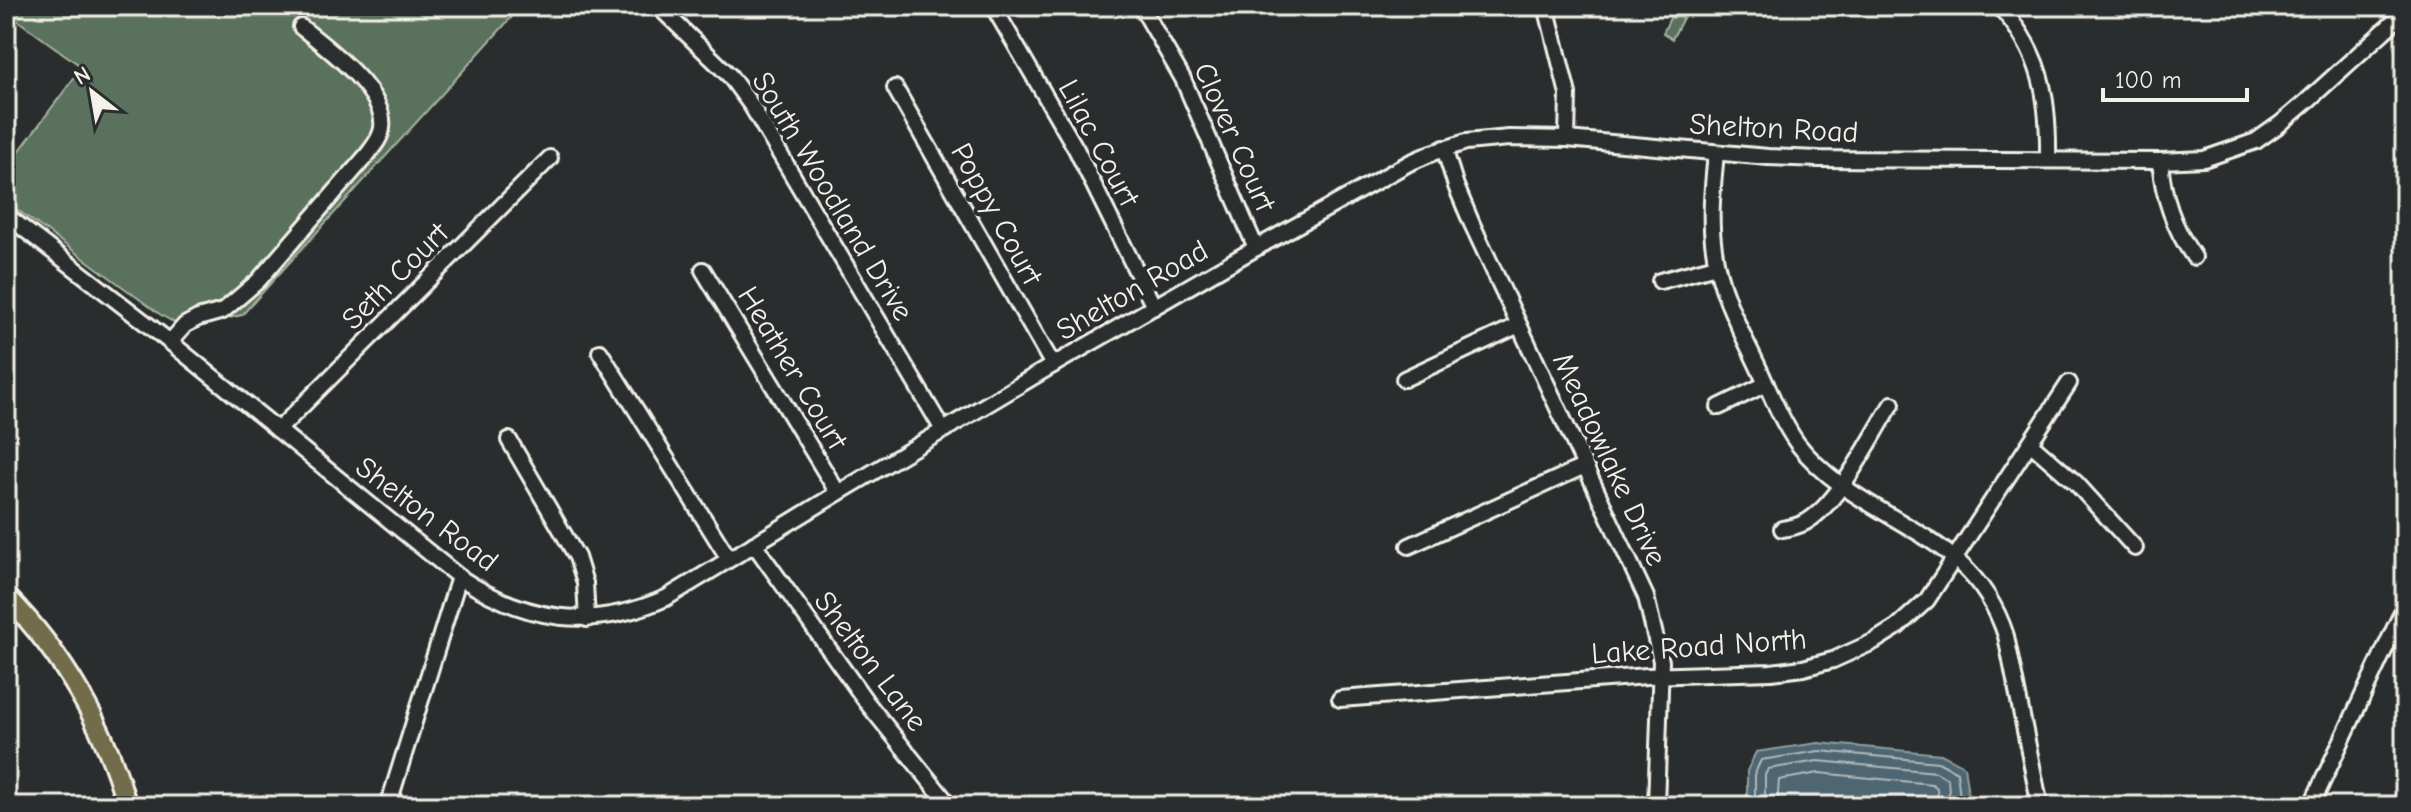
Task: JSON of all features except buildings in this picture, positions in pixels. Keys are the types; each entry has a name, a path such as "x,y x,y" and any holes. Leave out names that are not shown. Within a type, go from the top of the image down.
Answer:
{"main road":[{"path":"6,596 49,647 84,701 109,754 127,806"}],"street":[{"name":"South Woodland Drive","path":"658,6 729,75 751,105 943,430"},
{"name":"Lilac Court","path":"993,6 1076,149 1154,307"},
{"name":"Clover Court","path":"1141,6 1183,79 1256,248"},
{"path":"1546,6 1568,94 1567,139"},
{"path":"1999,6 2027,43 2038,67 2049,121 2048,159"},
{"name":"Shelton Road","path":"6,215 170,342 459,577 492,596 532,612 587,619 619,615 682,589 1053,365 1409,163 1444,148 1482,139 1567,139 1819,159 2204,159 2256,141 2307,101 2405,12"},
{"path":"170,342 185,325 223,311 258,281 380,136 383,122 370,90 301,27"},
{"name":"Poppy Court","path":"895,88 1053,365"},
{"name":"Meadowlake Drive","path":"1444,148 1461,199 1646,597 1661,661 1656,806"},
{"path":"1716,153 1712,209 1716,266 1732,311 1766,384 1797,443 1822,470 1941,547 1981,584 2002,623 2040,806"},
{"name":"Seth Court","path":"278,430 550,158"},
{"path":"2160,161 2168,207 2194,257"},
{"path":"1660,281 1716,266"},
{"name":"Heather Court","path":"703,270 838,493"},
{"path":"1404,379 1519,325"},
{"path":"600,352 729,559"},
{"name":"Lake Road North","path":"1340,699 1661,675 1787,670 1818,665 1847,655 1873,642 1907,618 1935,590 2069,383"},
{"path":"1719,407 1766,384"},
{"path":"1782,529 1797,526 1829,503 1892,404"},
{"path":"509,440 577,557 585,583 587,619"},
{"path":"2030,443 2076,483 2135,548"},
{"path":"1409,546 1585,466"},
{"name":"Shelton Lane","path":"754,544 868,704 950,806"},
{"path":"388,806 459,577"},
{"path":"2311,806 2405,606"}],"green space":[{"path":"6,6 514,6 518,10 242,315 197,325 189,331 161,315 15,208 12,194 6,190 6,169 82,67 6,12"},
{"path":"1670,18 1683,18 1672,39 1663,33"}],"water":[{"path":"1818,743 1941,754 1964,766 1967,806 1747,806 1747,771 1756,752"}]}
